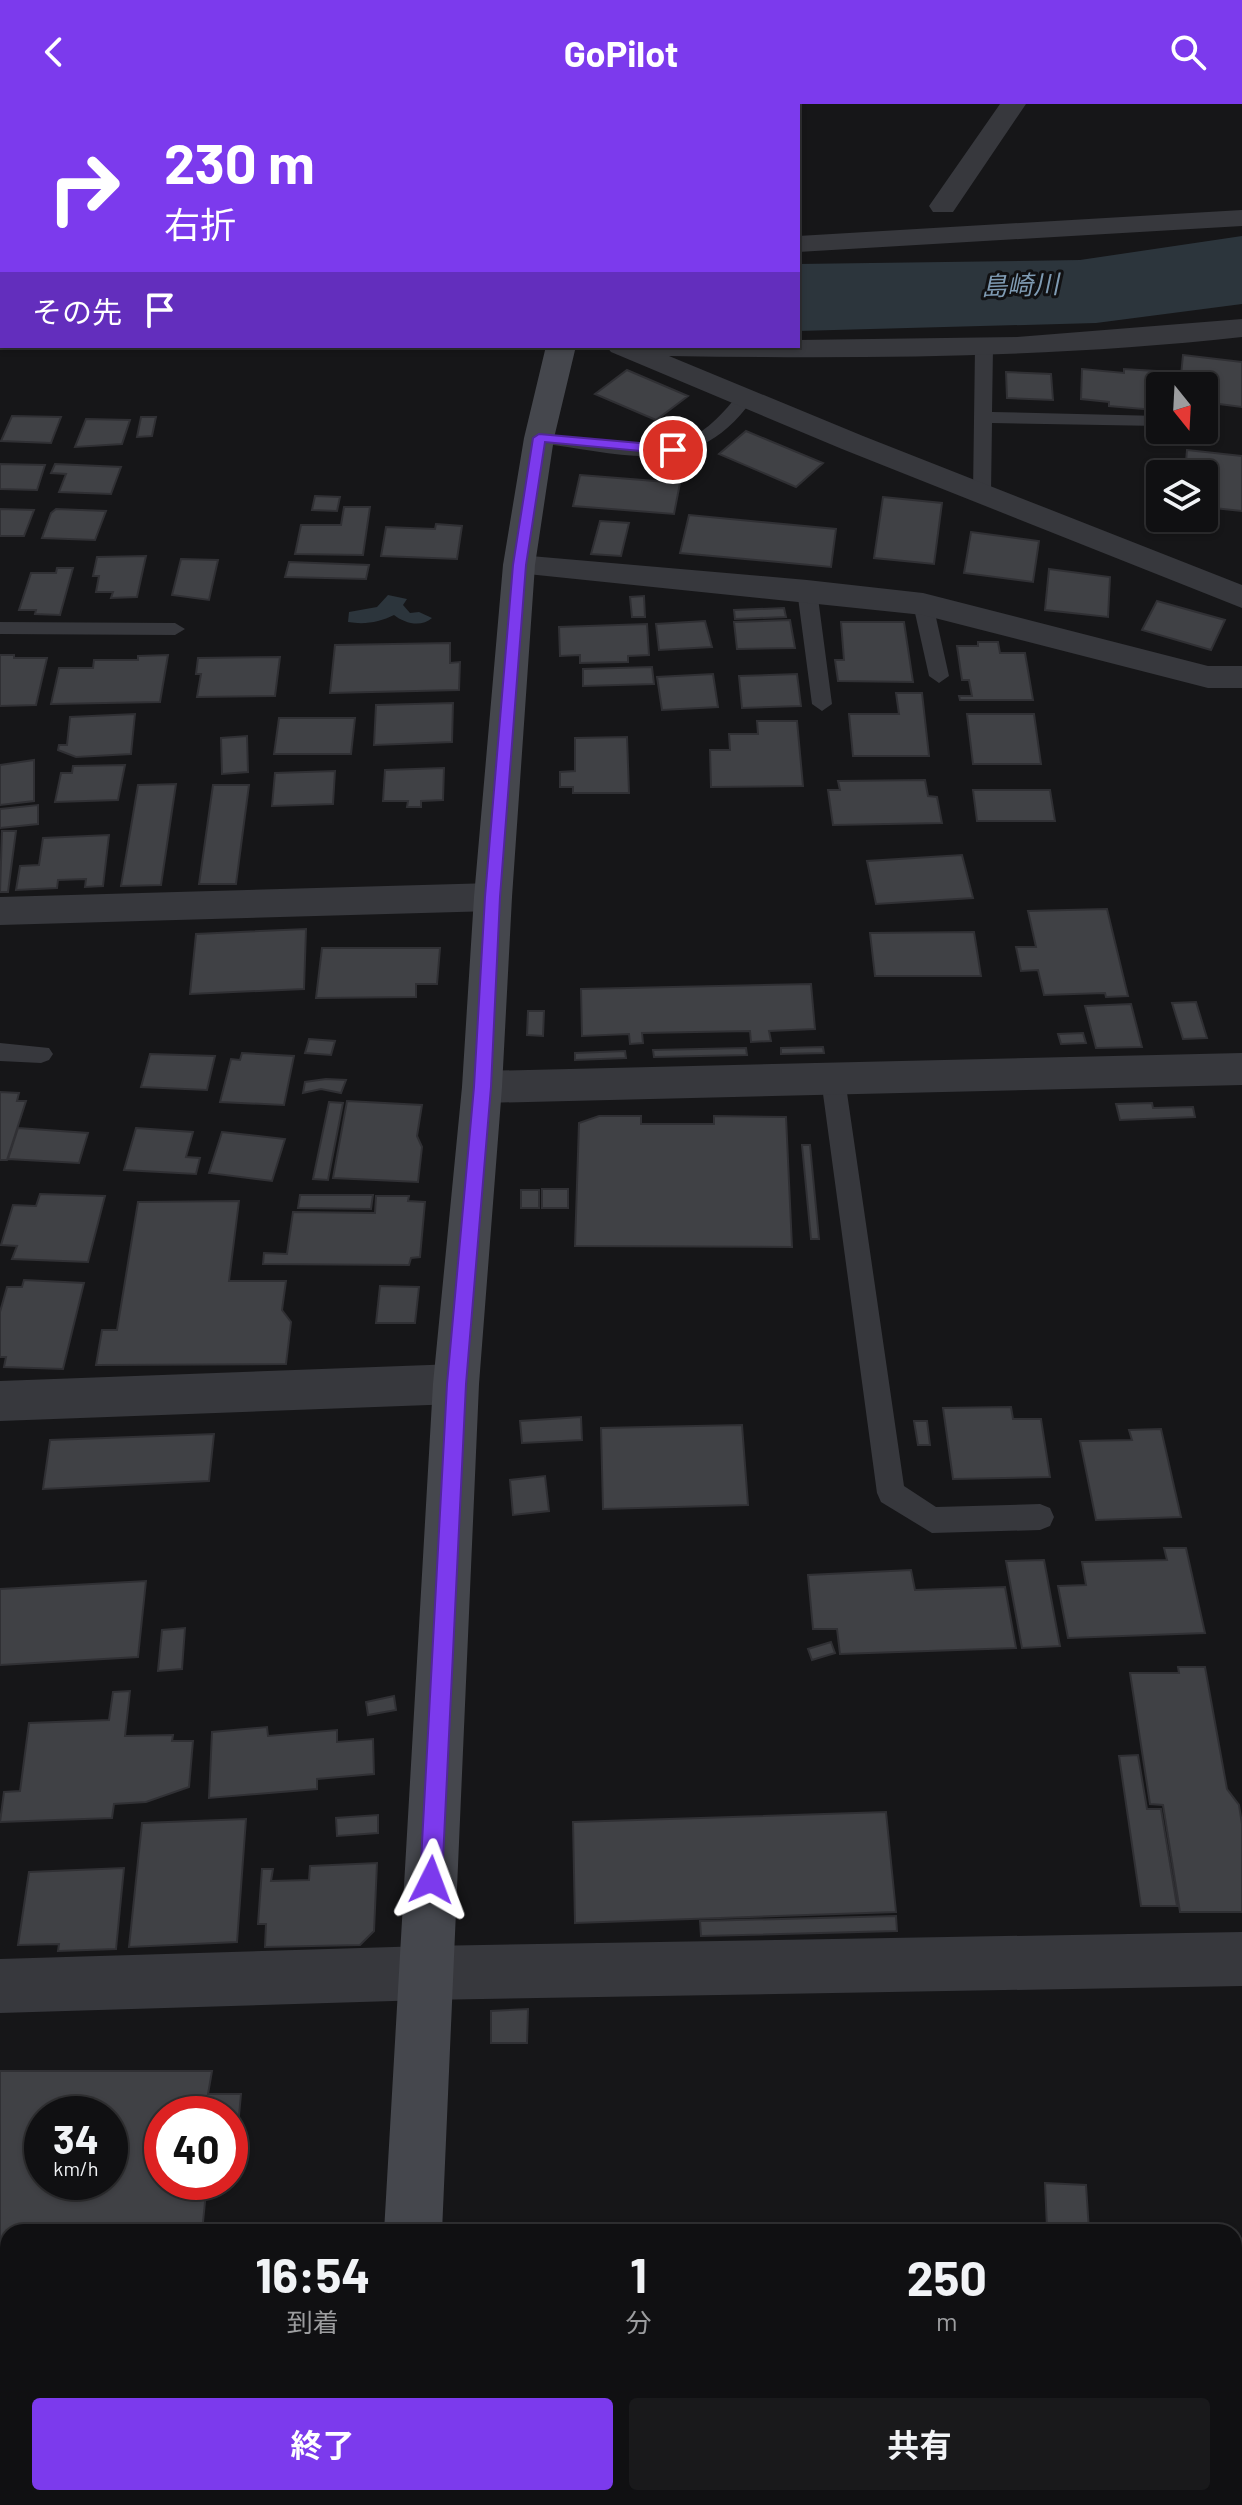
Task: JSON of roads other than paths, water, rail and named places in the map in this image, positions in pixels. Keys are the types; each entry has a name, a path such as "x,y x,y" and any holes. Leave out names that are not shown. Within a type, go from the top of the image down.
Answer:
{"street":[{"path":"943,206 1013,104"},
{"path":"800,244 848,244 892,238 1242,218"},
{"path":"800,347 984,348 1112,341 1242,328"},
{"path":"413,2224 456,1384 482,1087 493,897 519,565 539,438 561,348"},
{"path":"626,348 743,400 1242,597"},
{"path":"519,565 807,590 923,604 1208,677 1242,677"},
{"path":"0,911 493,897"},
{"path":"482,1087 1242,1069"},
{"path":"0,1401 456,1384"},
{"path":"0,1986 426,1973 1242,1959"}],"lane":[{"path":"982,492 984,348"},
{"path":"539,438 673,450 695,442 732,415 743,400"},
{"path":"983,417 1146,421"},
{"path":"807,590 822,704"},
{"path":"923,604 939,676"},
{"path":"0,628 175,629"},
{"path":"0,1052 41,1054"},
{"path":"833,1079 891,1493 932,1520 1040,1517"}],"water":[{"name":"島崎川","path":"1242,236 1242,304 1096,323 800,331 800,264 1080,260"},
{"path":"388,595 407,599 403,605 410,613 419,612 432,618 418,624 394,615 372,622 348,622 349,612 377,607"}]}
